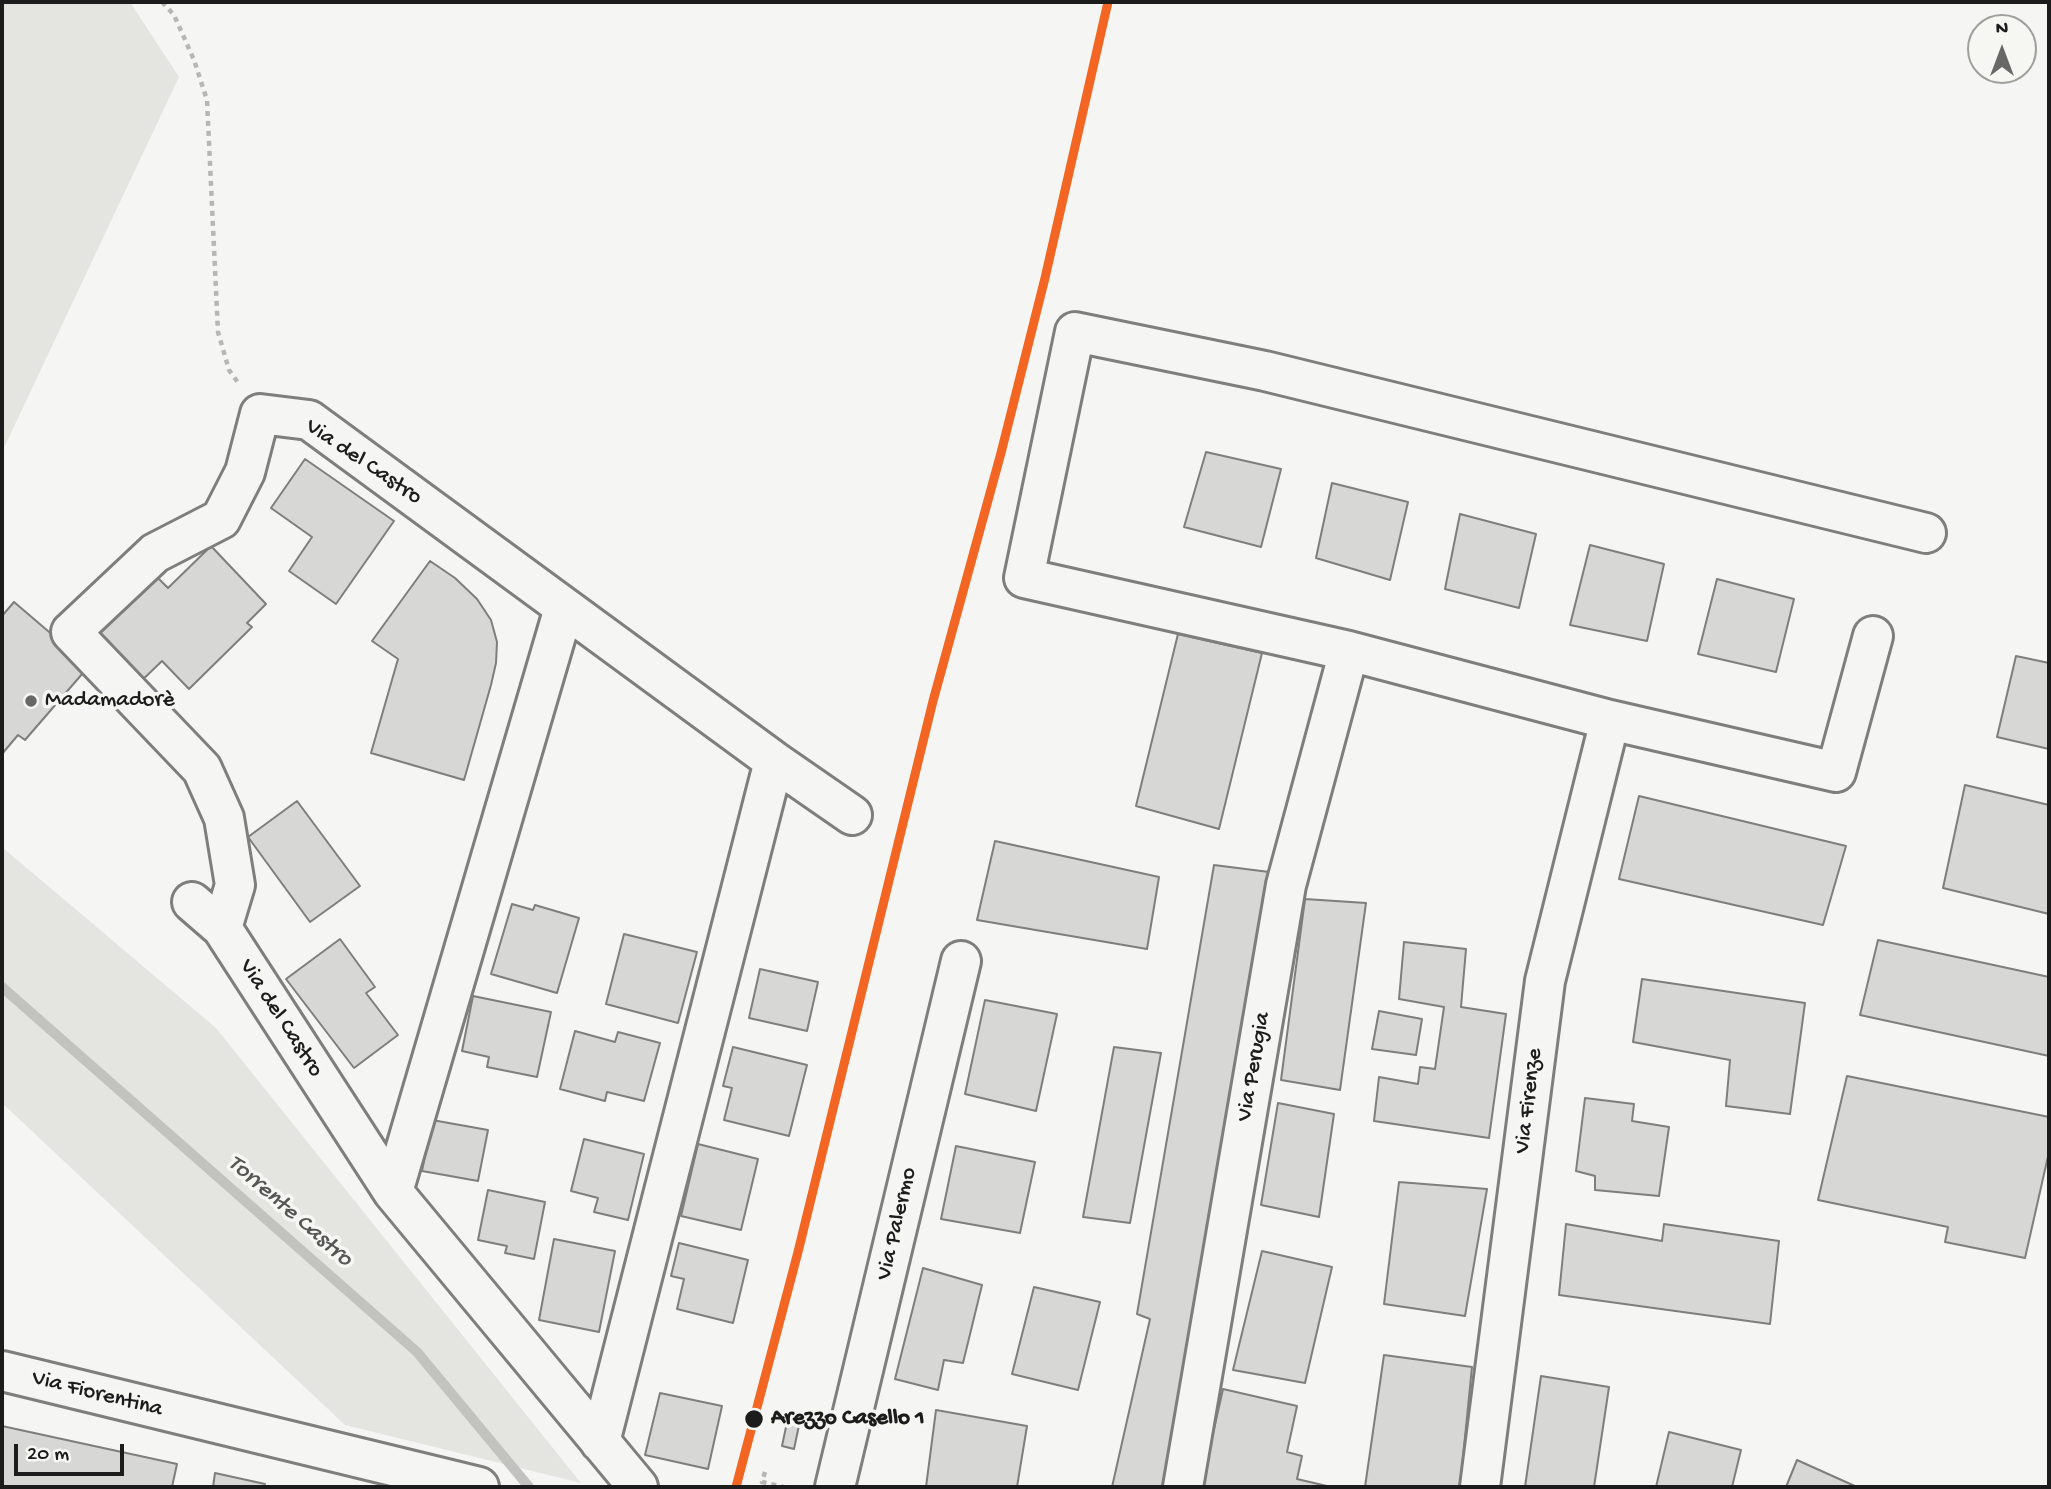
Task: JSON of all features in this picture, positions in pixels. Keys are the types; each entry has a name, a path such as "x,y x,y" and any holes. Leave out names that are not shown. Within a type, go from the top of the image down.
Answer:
{"street":[{"path":"1873,636 1836,772 1610,720 1349,651 1024,578 1074,332 1265,371 1926,533"},
{"name":"Via del Castro","path":"260,415 309,420 774,761 852,815"},
{"path":"222,928 235,885 224,818 202,769 71,632 155,553 221,519 245,472 260,415"},
{"path":"393,1192 565,608"},
{"name":"Via Perugia","path":"1183,1487 1286,885 1349,651"},
{"name":"Via Firenze","path":"1480,1487 1545,981 1610,720"},
{"path":"600,1442 774,761"},
{"name":"Via del Castro","path":"192,902 222,928 393,1192 638,1487"},
{"name":"Via Palermo","path":"835,1487 961,961"},
{"name":"Via Fiorentina","path":"2,1370 479,1487"}],"path":[{"path":"162,2 174,16 194,60 207,100 218,332 229,370 260,415"},
{"path":"765,1472 762,1482 784,1487"}],"shaded area":[{"path":"2,2 130,2 179,77 2,452"},
{"path":"2,847 216,1028 581,1483 345,1425 2,1103"}],"building":[{"path":"1206,452 1281,469 1261,547 1184,527"},
{"path":"305,459 394,521 336,604 289,571 312,537 271,508"},
{"path":"1332,483 1408,502 1390,580 1316,558"},
{"path":"1460,514 1536,534 1519,608 1445,589"},
{"path":"1590,545 1664,564 1647,641 1570,625"},
{"path":"211,546 266,604 247,623 252,627 189,689 162,661 136,686 87,635 152,572 168,588"},
{"path":"430,561 455,578 477,599 491,620 497,642 491,685 464,780 371,753 398,659 372,641"},
{"path":"1717,579 1794,599 1776,672 1698,654"},
{"name":"Madamadorè","path":"14,602 89,666 25,740 18,735 2,754 2,616"},
{"path":"1178,634 1262,653 1219,829 1136,806"},
{"path":"2016,656 2049,663 2049,749 1997,737"},
{"path":"1965,785 2049,805 2049,914 1943,888"},
{"path":"1639,796 1846,846 1823,925 1619,879"},
{"path":"297,801 360,886 310,922 248,837"},
{"path":"995,841 1159,877 1147,949 977,920"},
{"path":"1214,865 1277,873 1172,1487 1112,1487 1150,1319 1137,1314"},
{"path":"1305,899 1366,903 1340,1090 1281,1080"},
{"path":"512,904 533,910 535,905 579,918 557,993 491,974"},
{"path":"624,934 697,952 678,1023 606,1004"},
{"path":"340,939 375,987 366,993 398,1035 354,1068 286,979"},
{"path":"1878,940 2049,977 2049,1056 1860,1015"},
{"path":"1404,942 1466,949 1461,1007 1506,1014 1489,1138 1374,1121 1379,1077 1418,1084 1420,1067 1435,1069 1444,1007 1399,999"},
{"path":"760,969 818,982 807,1031 749,1018"},
{"path":"1642,979 1805,1003 1790,1114 1726,1106 1730,1060 1633,1042"},
{"path":"473,996 551,1012 537,1077 487,1067 489,1057 462,1051"},
{"path":"985,1000 1057,1014 1036,1111 965,1094"},
{"path":"1379,1011 1422,1019 1416,1055 1372,1049"},
{"path":"575,1031 615,1042 618,1032 660,1043 644,1101 607,1092 605,1101 560,1089"},
{"path":"733,1047 807,1065 789,1136 724,1120 732,1088 723,1086"},
{"path":"1114,1047 1161,1053 1130,1223 1083,1217"},
{"path":"1847,1076 2049,1117 2049,1152 2025,1258 1945,1242 1948,1227 1818,1200"},
{"path":"1585,1098 1634,1104 1632,1121 1669,1127 1659,1196 1595,1190 1595,1176 1576,1171"},
{"path":"1278,1103 1334,1114 1319,1217 1261,1205"},
{"path":"432,1120 488,1130 478,1181 422,1171"},
{"path":"584,1139 644,1154 628,1220 594,1212 598,1198 571,1191"},
{"path":"698,1144 758,1159 741,1230 681,1216"},
{"path":"956,1146 1035,1162 1020,1233 941,1219"},
{"path":"1399,1182 1487,1189 1465,1316 1384,1304"},
{"path":"488,1190 545,1202 534,1259 505,1253 507,1246 478,1240"},
{"path":"1566,1224 1662,1241 1664,1224 1779,1241 1770,1324 1559,1295"},
{"path":"554,1239 615,1251 599,1332 539,1320"},
{"path":"679,1243 748,1260 733,1323 677,1309 684,1279 671,1276"},
{"path":"1262,1251 1332,1267 1305,1383 1233,1370"},
{"path":"923,1268 982,1285 963,1363 944,1360 938,1390 895,1379"},
{"path":"1034,1287 1100,1302 1078,1390 1012,1374"},
{"path":"1384,1355 1472,1367 1460,1487 1365,1487"},
{"path":"1541,1376 1609,1387 1594,1487 1525,1487"},
{"path":"1223,1389 1297,1406 1287,1452 1302,1456 1297,1479 1331,1487 1201,1487"},
{"path":"660,1393 722,1406 708,1469 645,1455"},
{"path":"936,1410 1027,1426 1017,1487 926,1487"},
{"path":"789,1413 801,1416 794,1449 782,1446"},
{"path":"2,1426 177,1464 172,1487 2,1486"},
{"path":"1669,1432 1741,1450 1732,1487 1656,1487"},
{"path":"1797,1460 1857,1487 1786,1487"},
{"path":"215,1473 265,1484 264,1487 213,1487"}],"waterway":[{"name":"Torrente Castro","path":"2,987 417,1352 529,1487"}],"transit line":[{"path":"736,1487 798,1252 933,701 1001,453 1045,278 1108,2"}],"place":[{"name":"Madamadorè","path":"31,701"},
{"name":"Arezzo Casello 1","path":"754,1419"}]}
